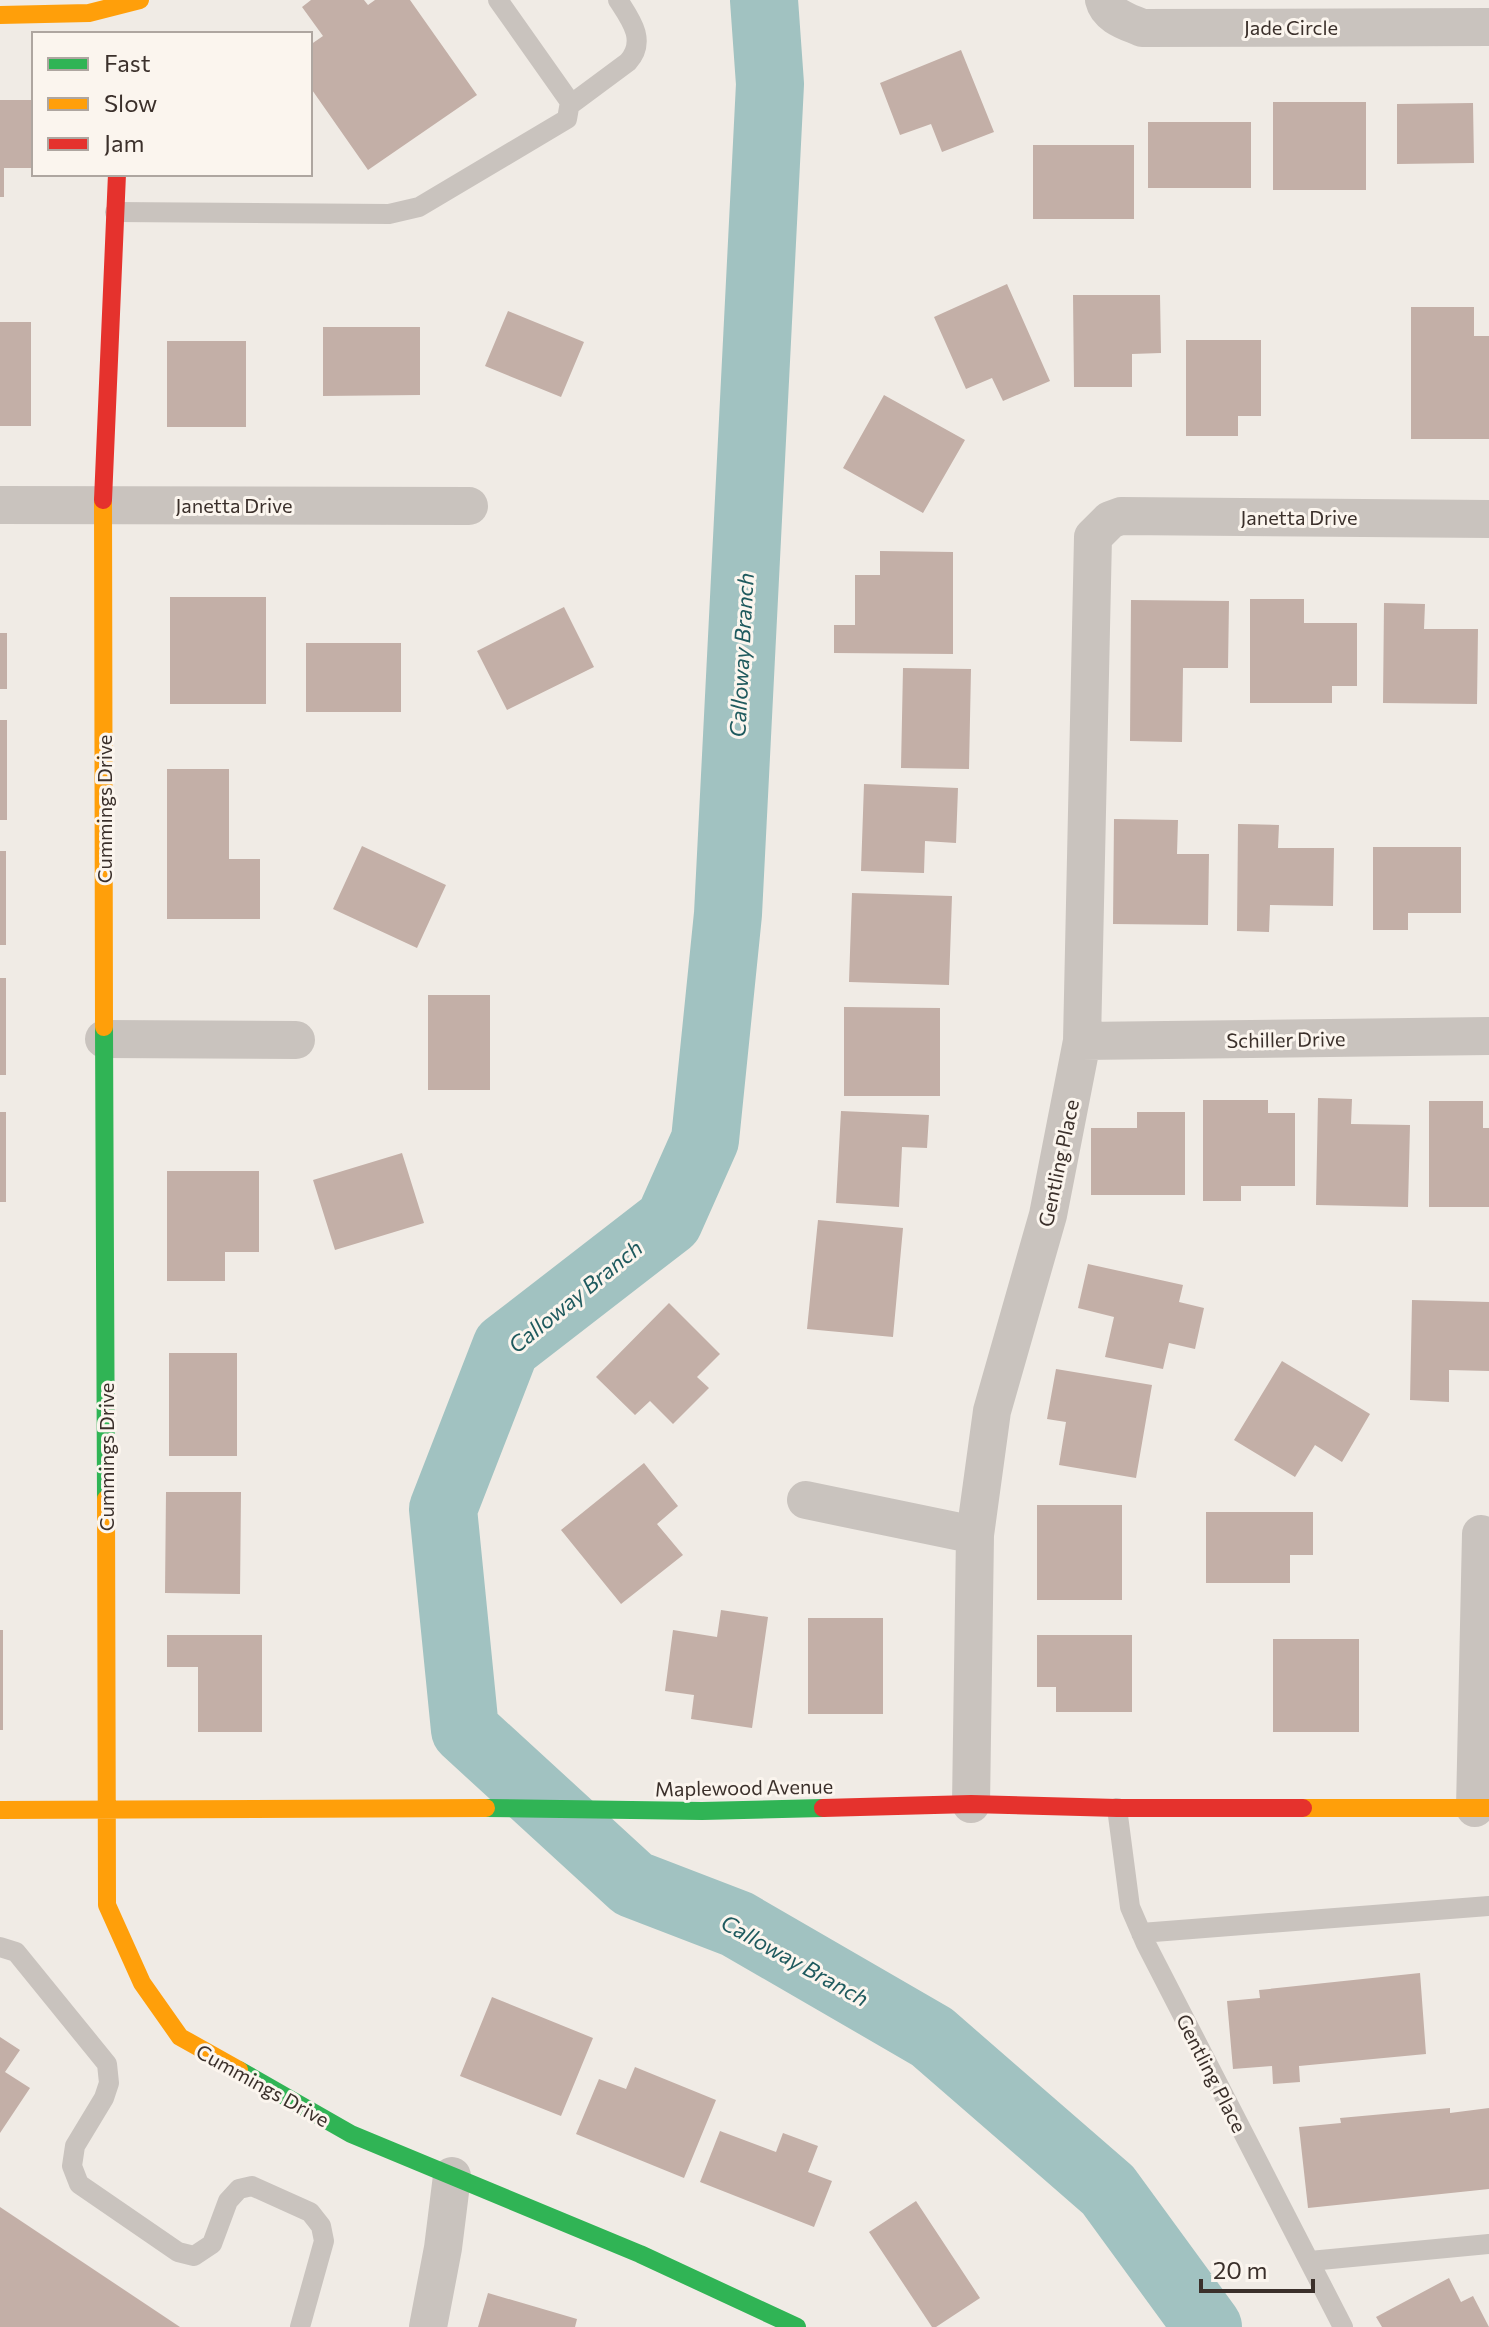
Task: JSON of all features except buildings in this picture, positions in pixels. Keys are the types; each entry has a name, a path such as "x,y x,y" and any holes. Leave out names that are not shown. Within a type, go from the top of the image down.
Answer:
{"street":[{"name":"Jade Circle","path":"1104,0 1105,7 1115,15 1142,28 1489,27"},
{"path":"0,15 129,14"},
{"name":"Cummings Drive","path":"117,176 103,505 107,1905 142,1983 180,2037 351,2134 640,2254 797,2327"},
{"name":"Janetta Drive","path":"0,505 469,506"},
{"name":"Janetta Drive","path":"1110,520 1121,516 1489,519"},
{"name":"Gentling Place","path":"971,1804 975,1535 992,1411 1048,1215 1082,1041 1093,537 1110,520"},
{"name":"Schiller Drive","path":"1082,1041 1489,1036"},
{"path":"104,1039 296,1040"},
{"path":"806,1500 975,1535"},
{"path":"1481,1534 1482,1808"},
{"name":"Maplewood Avenue","path":"0,1810 374,1808 702,1811 971,1804 1117,1808 1482,1808"},
{"path":"428,2327 443,2248 452,2176"}],"lane":[{"path":"498,0 570,105"},
{"path":"115,212 389,214 419,207 567,119 570,105 636,54 634,25 618,0"},
{"name":"Gentling Place","path":"1117,1808 1130,1907 1141,1933 1343,2327"},
{"path":"1141,1933 1489,1906"},
{"path":"0,1947 16,1952 107,2064 109,2083 104,2098 75,2146 72,2166 79,2184 178,2252 194,2256 212,2244 228,2201 239,2189 252,2186 310,2212 321,2226 324,2241 300,2327"},
{"path":"1310,2261 1489,2244"}],"waterway":[{"name":"Calloway Branch","path":"764,0 770,84 728,914 705,1140 669,1221 506,1347 443,1509 465,1730 633,1884 737,1924 932,2037 1108,2190 1208,2327"}],"traffic: fast":[{"path":"104,1027 106,1499"},
{"path":"486,1808 702,1811 823,1808"},
{"path":"239,2070 351,2134 640,2254 797,2327"}],"traffic: slow":[{"path":"0,15 89,13 140,0"},
{"path":"103,500 104,1027"},
{"path":"106,1499 107,1905 142,1983 180,2037 239,2070"},
{"path":"0,1810 486,1808"},
{"path":"1303,1808 1489,1808"}],"traffic: jam":[{"path":"103,500 117,176"},
{"path":"823,1808 971,1804 1303,1808"}]}
